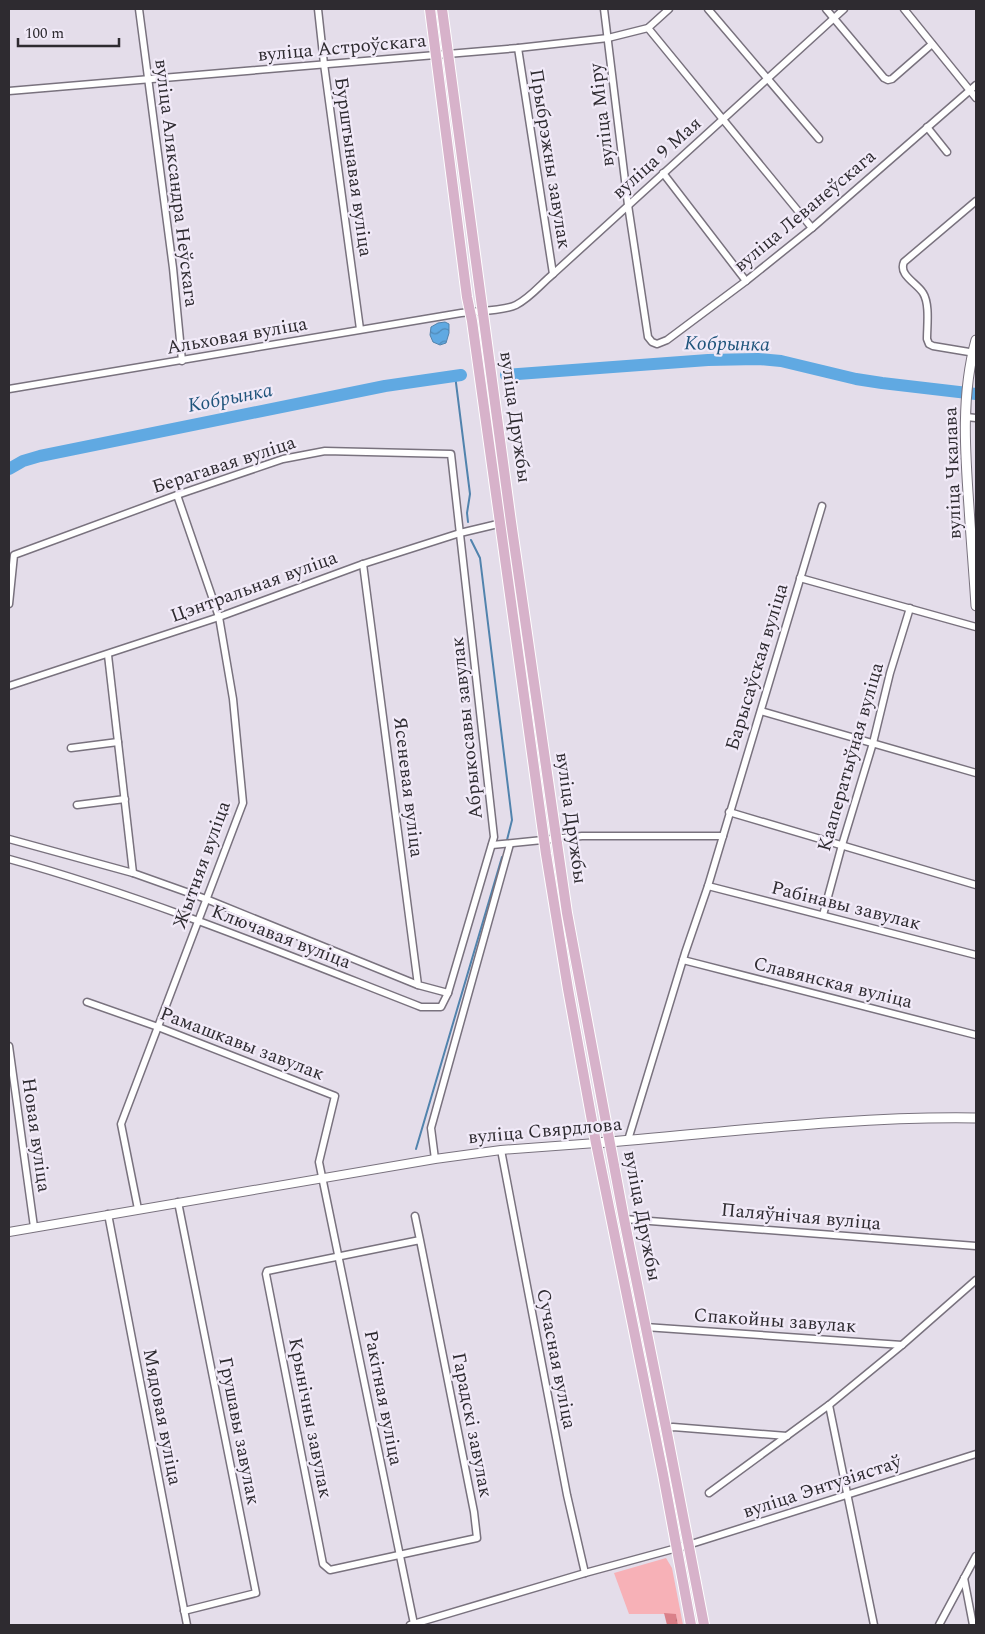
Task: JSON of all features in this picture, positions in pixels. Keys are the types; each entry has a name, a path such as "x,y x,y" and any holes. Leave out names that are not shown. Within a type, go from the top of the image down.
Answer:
{"main road":[{"name":"вуліца Дружбы","path":"430,9 499,524 544,840 568,989 596,1143 691,1625"},
{"path":"434,9 440,48 448,54"},
{"name":"вуліца Дружбы","path":"442,9 491,378 567,913 624,1218 704,1625"},
{"path":"436,55 444,62 458,130"},
{"path":"460,235 469,271 474,304 478,309 482,310"},
{"path":"470,312 480,320 484,353 491,378"},
{"name":"вуліца Чкалава","path":"976,340 966,402 966,463 975,563 976,606"},
{"path":"499,524 504,526 509,532 514,568 521,591"},
{"path":"534,767 541,789 549,834 556,839"},
{"path":"544,840 553,847 559,887 567,913"},
{"path":"584,1073 593,1098 601,1135 606,1141 610,1142"},
{"name":"вуліца Свярдлова","path":"596,1143 819,1124 931,1118 976,1118"},
{"path":"596,1143 605,1149 624,1218"}],"street":[{"name":"вуліца Аляксандра Неўскага","path":"140,9 173,268 182,361"},
{"name":"Бурштынавая вуліца","path":"318,9 360,329"},
{"name":"вуліца Міру","path":"604,9 628,205 648,337"},
{"name":"вуліца Астроўскага","path":"9,91 518,48 608,38 648,28 669,9"},
{"path":"708,9 819,139"},
{"path":"826,9 884,78 888,80 892,79 932,44"},
{"name":"вуліца 9 Мая","path":"470,312 515,306 553,274 844,9"},
{"path":"904,9 976,98"},
{"path":"648,28 812,228"},
{"name":"Прыбрэжны завулак","path":"518,48 553,274"},
{"name":"вуліца Леванеўскага","path":"648,337 656,344 662,343 746,281 812,228 976,85"},
{"path":"928,127 947,152"},
{"path":"663,173 746,281"},
{"path":"974,353 929,344 927,340 926,302 923,293 903,272 902,266 904,262 976,201"},
{"name":"Альховая вуліца","path":"9,389 470,312"},
{"path":"966,417 976,418"},
{"name":"Берагавая вуліца","path":"9,604 14,554 177,494 283,459 325,451 451,454"},
{"name":"Абрыкосавы завулак","path":"448,993 494,837 451,454"},
{"name":"Жытняя вуліца","path":"138,1209 121,1124 243,803 233,699 220,617 177,494"},
{"name":"Барысаўская вуліца","path":"628,1140 683,960 708,886 822,506"},
{"name":"Цэнтральная вуліца","path":"9,686 220,617 363,564 460,533 511,522"},
{"name":"Ясеневая вуліца","path":"363,564 418,985"},
{"path":"800,578 976,627"},
{"name":"Кааператыўная вуліца","path":"823,915 910,608"},
{"path":"108,655 133,873"},
{"path":"761,711 976,773"},
{"path":"71,748 118,742"},
{"path":"77,805 125,799"},
{"path":"729,812 976,885"},
{"path":"492,845 606,836 723,836"},
{"name":"Ключавая вуліца","path":"9,838 133,873 206,899 418,985"},
{"path":"435,1159 431,1128 510,844"},
{"name":"Ключавая вуліца","path":"9,859 198,920 421,1007 441,1007 448,993"},
{"name":"Рабінавы завулак","path":"708,886 976,955"},
{"name":"Славянская вуліца","path":"683,960 976,1035"},
{"path":"418,985 448,993"},
{"name":"Рамашкавы завулак","path":"87,1002 158,1027 335,1096 318,1162 323,1179"},
{"name":"Новая вуліца","path":"9,1046 34,1227"},
{"name":"вуліца Свярдлова","path":"9,1232 435,1159 501,1150 596,1143"},
{"name":"Сучасная вуліца","path":"501,1150 563,1476 585,1573"},
{"name":"Ракітная вуліца","path":"323,1179 412,1625"},
{"name":"Грушавы завулак","path":"178,1202 256,1593 184,1610"},
{"name":"Мядовая вуліца","path":"108,1214 187,1625"},
{"name":"Гарадскі завулак","path":"399,1556 477,1538 415,1216"},
{"name":"Паляўнічая вуліца","path":"624,1218 976,1246"},
{"path":"339,1256 420,1240"},
{"name":"Крынічны завулак","path":"339,1256 267,1271 266,1274 321,1555 323,1564 330,1570 399,1556"},
{"path":"709,1493 829,1405 902,1345 976,1280"},
{"name":"Спакойны завулак","path":"645,1327 902,1345"},
{"path":"829,1405 874,1625"},
{"path":"666,1428 787,1436"},
{"name":"вуліца Энтузіястаў","path":"585,1573 688,1545 976,1454"},
{"path":"939,1625 976,1556"},
{"path":"412,1625 585,1573"},
{"path":"964,1578 973,1625"}],"shaded area":[{"path":"666,1558 672,1568 683,1625 678,1625 676,1614 629,1614 614,1573"}],"green space":[{"path":"664,1613 676,1614 678,1625 667,1625"}],"water":[{"path":"445,322 449,324 449,333 446,343 440,345 433,342 430,335 431,327"}],"waterway":[{"name":"Кобрынка","path":"506,375 708,360 758,359 781,361 856,379 976,394"},
{"path":"455,375 470,494 467,513 468,522"},
{"name":"Кобрынка","path":"9,469 23,461 40,456 385,386 461,375"},
{"path":"471,540 480,558 512,820 507,840"},
{"path":"416,1149 502,857"}]}
